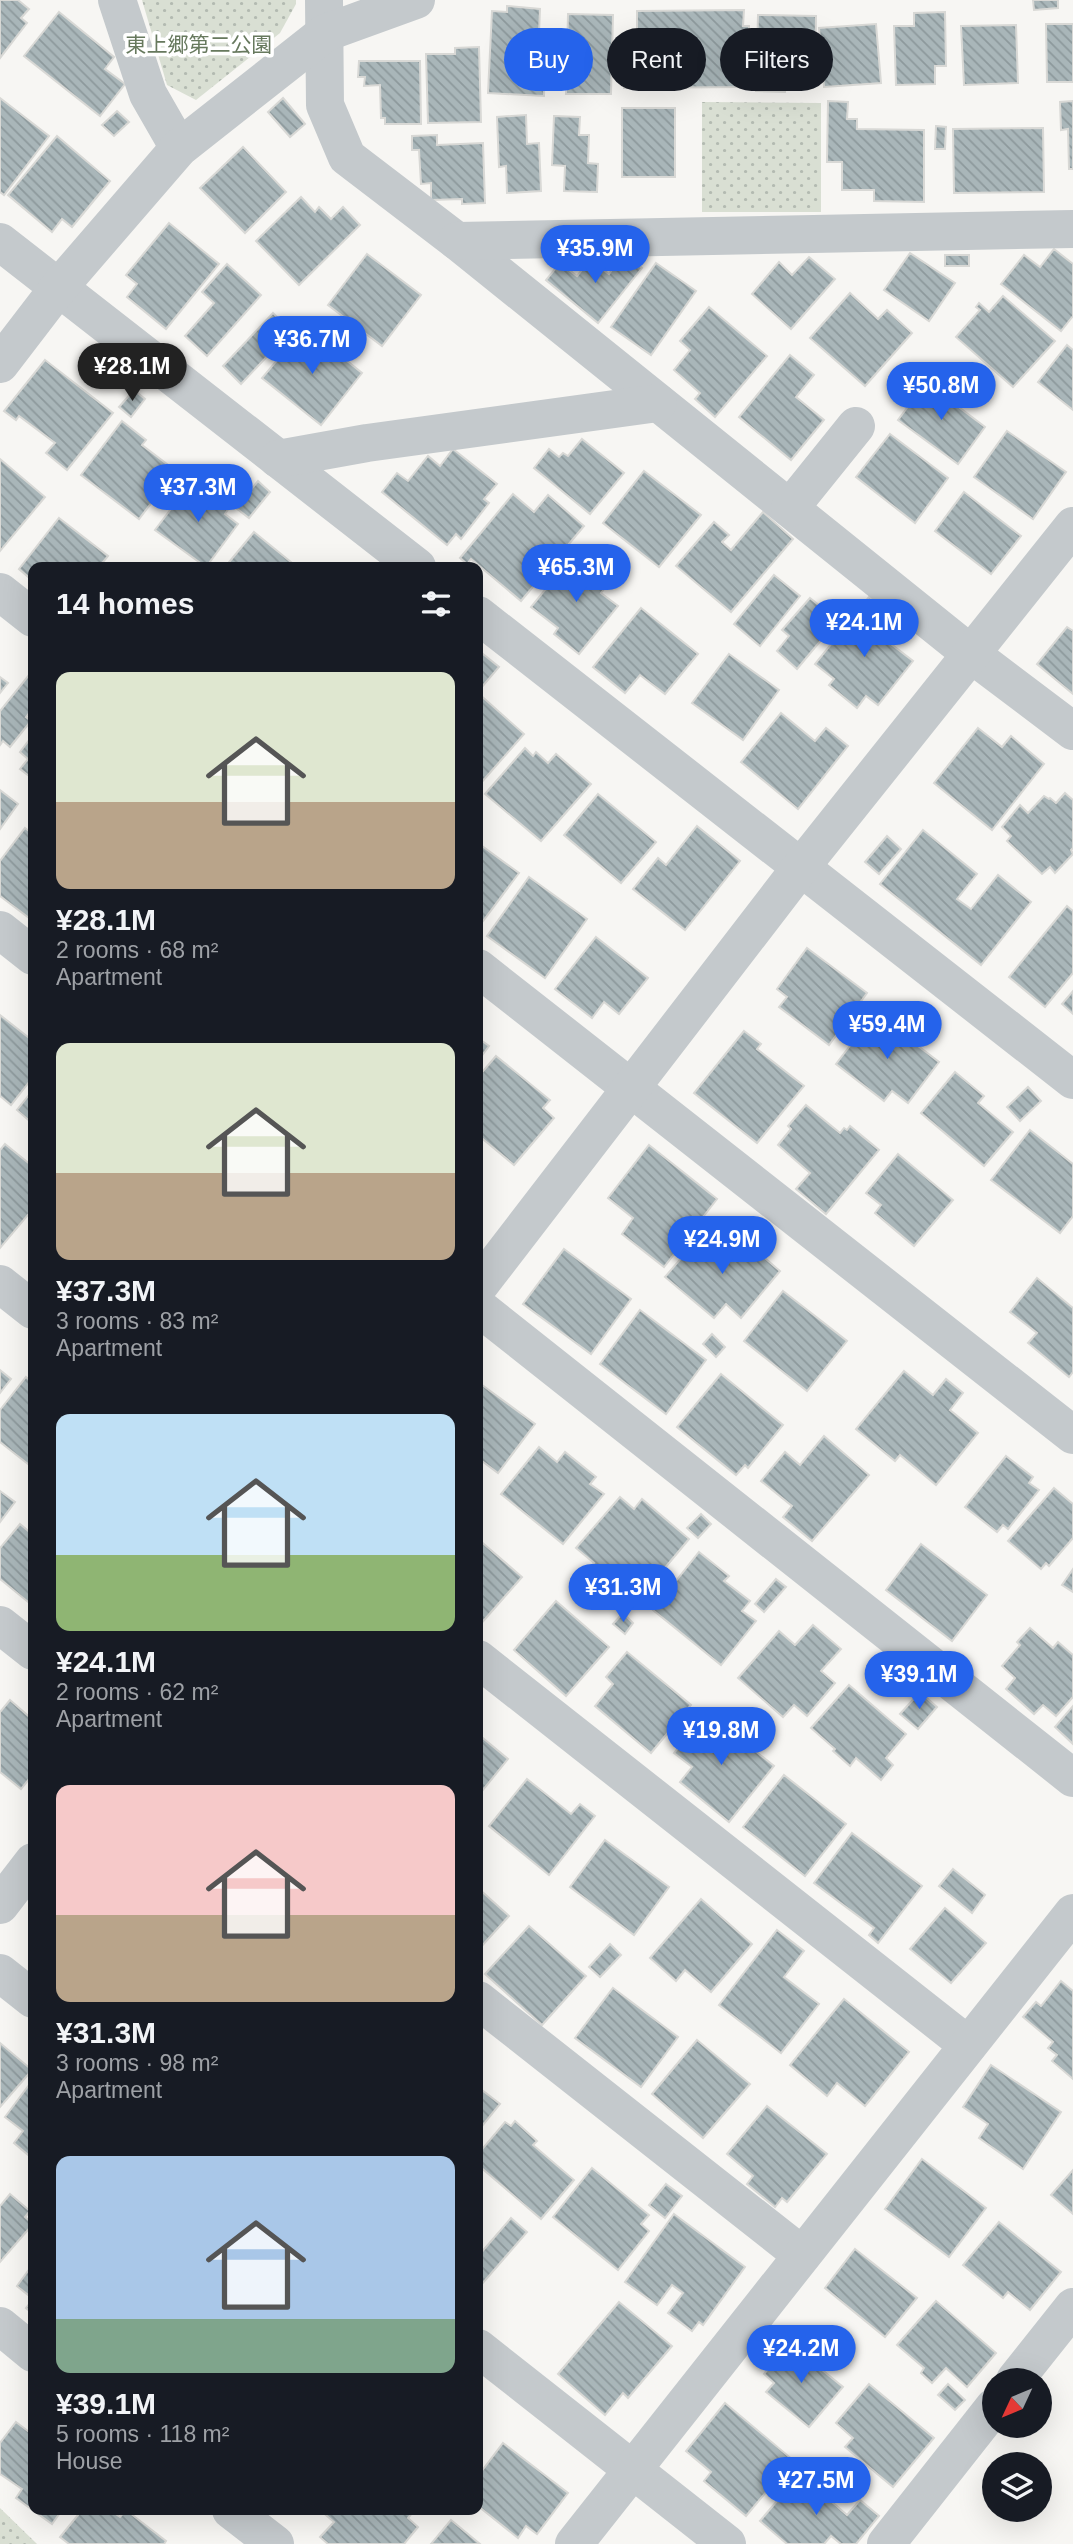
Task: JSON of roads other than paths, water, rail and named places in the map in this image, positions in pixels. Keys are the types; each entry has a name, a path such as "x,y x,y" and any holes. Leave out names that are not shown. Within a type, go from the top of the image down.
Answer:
{"street":[{"path":"117,0 148,94 179,148"},
{"path":"0,364 59,287 179,148 324,17 416,0"},
{"path":"324,17 325,105 347,157 457,241 971,654 1073,731"},
{"path":"457,241 1073,229"},
{"path":"0,242 411,562"},
{"path":"278,459 367,443 658,403"},
{"path":"790,508 856,426"},
{"path":"483,1281 801,867 1073,526"},
{"path":"0,592 28,614"},
{"path":"483,619 1073,1080"},
{"path":"0,930 28,952"},
{"path":"483,972 1073,1435"},
{"path":"0,1284 28,1306"},
{"path":"483,1311 1073,1778"},
{"path":"0,1625 28,1647"},
{"path":"483,1663 968,2045"},
{"path":"0,1905 28,1869"},
{"path":"574,2544 1073,1913"},
{"path":"0,1973 28,1995"},
{"path":"483,2004 803,2255"},
{"path":"1025,2368 1073,2307"},
{"path":"0,2326 28,2349"},
{"path":"483,2352 727,2544"},
{"path":"886,2544 982,2422"},
{"path":"237,2515 275,2544"}],"park label":[{"name":"東上郷第二公園","path":"199,44"}]}
